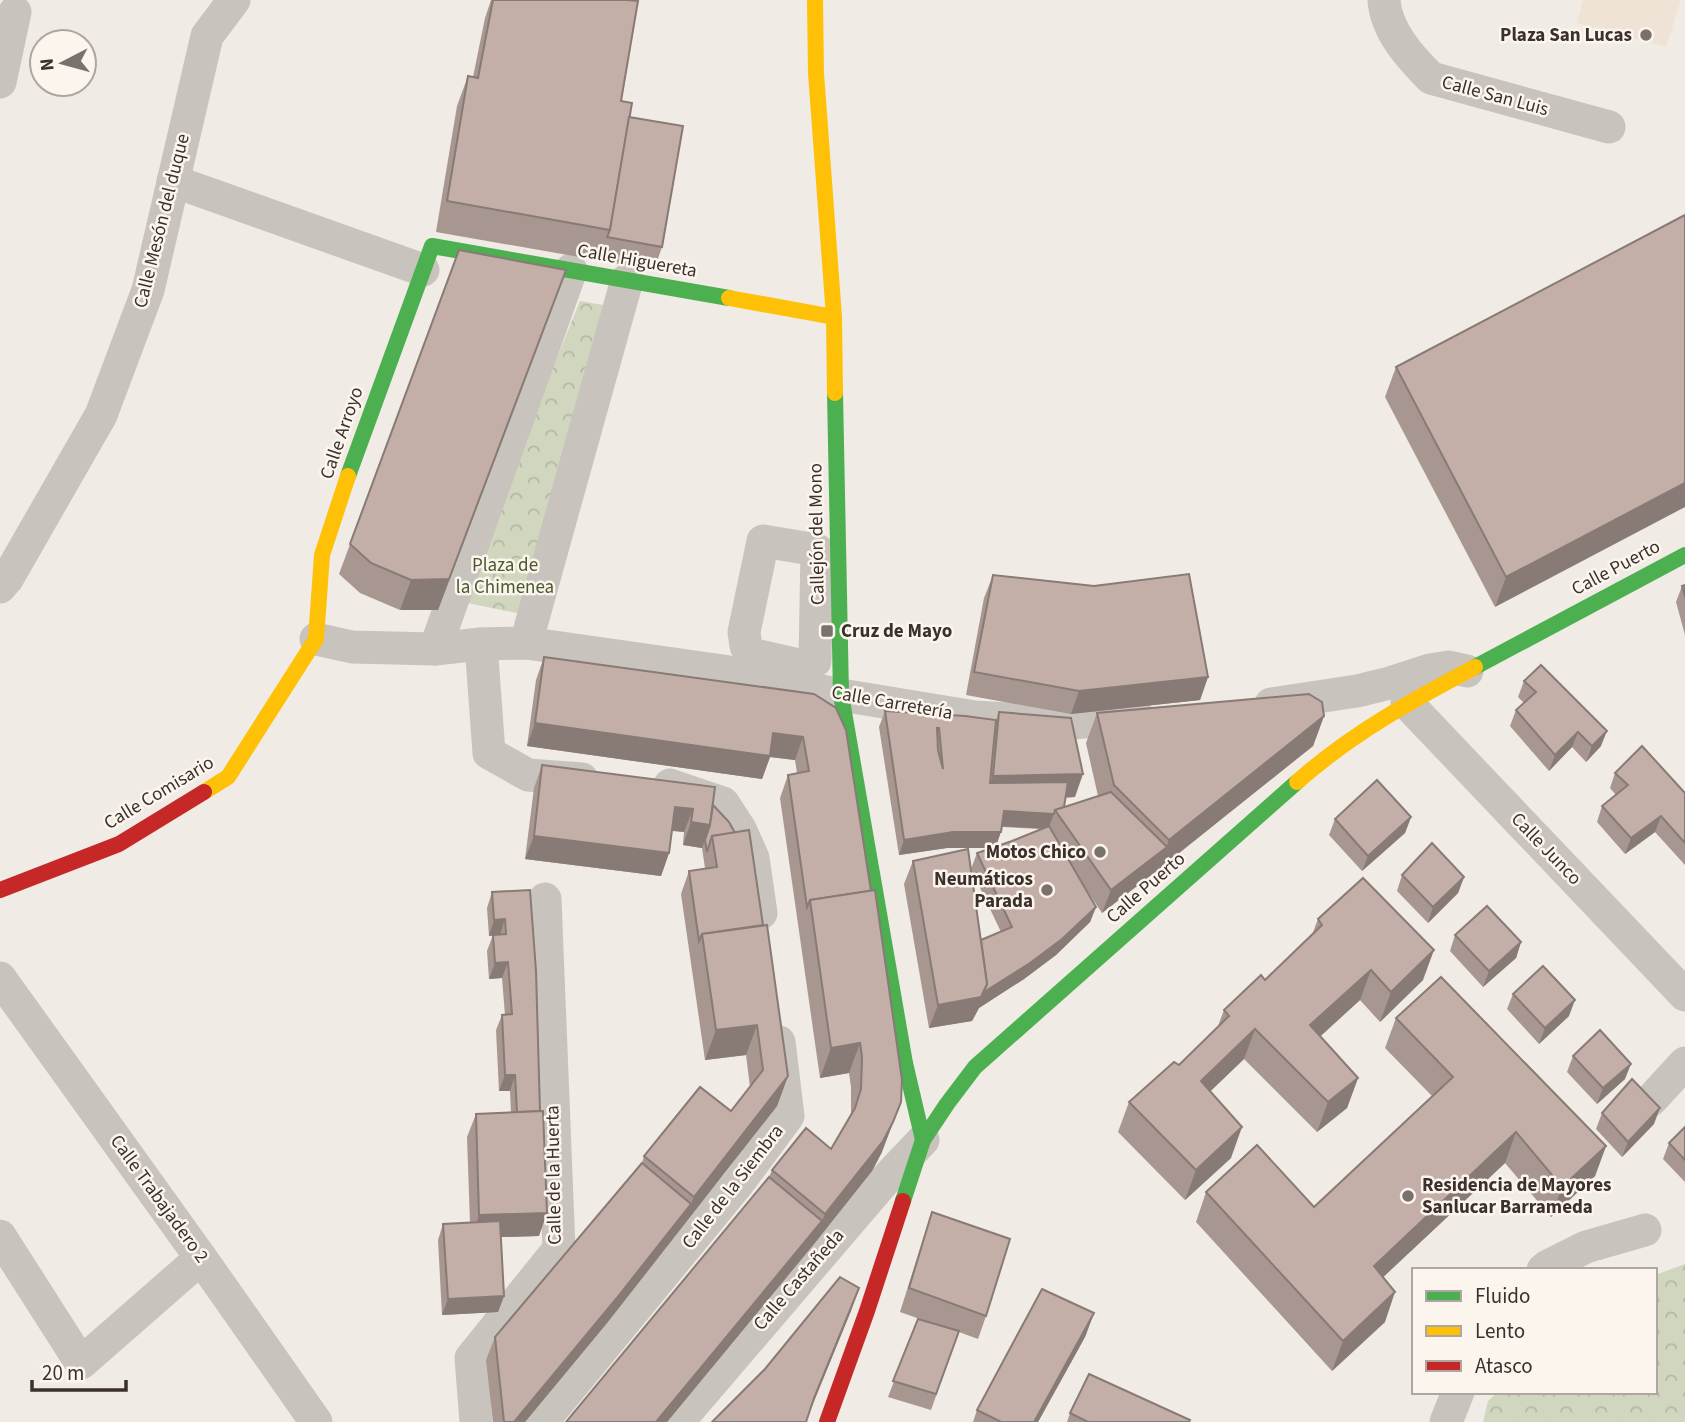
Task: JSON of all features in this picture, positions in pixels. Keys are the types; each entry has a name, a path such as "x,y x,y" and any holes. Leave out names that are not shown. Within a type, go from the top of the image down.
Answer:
{"street":[{"name":"Calle Mesón del duque","path":"0,587 101,415 148,290 207,36 234,0"},
{"name":"Callejón del Mono","path":"815,0 816,73 834,317 841,695 905,1063 923,1140"},
{"name":"Calle San Luis","path":"1384,0 1392,29 1412,60 1431,78 1609,127"},
{"path":"0,82 15,12"},
{"path":"173,181 427,258"},
{"name":"Calle Higuereta","path":"427,258 570,270 834,317"},
{"name":"Calle Arroyo","path":"316,639 321,555 427,258"},
{"path":"435,649 570,270"},
{"path":"526,643 627,280"},
{"path":"723,671 757,521 838,534"},
{"name":"Calle Puerto","path":"827,1422 923,1140 975,1066 1321,761 1379,720 1407,704 1685,555"},
{"name":"Calle Carretería","path":"316,639 352,647 435,649 526,643 723,671 841,695 975,717 1073,723 1167,715"},
{"name":"Calle Comisario","path":"0,890 119,844 229,777 316,639"},
{"path":"481,644 489,753 528,775 606,781"},
{"path":"1246,707 1357,691 1448,667 1467,671"},
{"name":"Calle Junco","path":"1407,704 1685,995"},
{"path":"645,783 671,785 723,803 740,829 753,858 764,937"},
{"name":"Calle de la Huerta","path":"476,1422 471,1358 559,1249 545,899"},
{"name":"Calle Trabajadero 2","path":"0,978 316,1422"},
{"name":"Calle de la Siembra","path":"542,1422 739,1182 788,1116 776,1016"},
{"path":"905,1063 926,1073"},
{"path":"1651,1100 1685,1063"},
{"path":"949,1074 975,1066"},
{"name":"Calle Castañeda","path":"678,1422 885,1180 923,1140"},
{"path":"1546,1268 1586,1247 1645,1230"},
{"path":"0,1236 81,1363 201,1258"},
{"path":"1446,1422 1457,1394"}],"green space":[{"name":"Plaza de la Chimenea","path":"580,301 603,305 531,616 458,601"},
{"path":"1685,1264 1685,1422 1483,1422 1488,1401 1496,1394 1657,1394 1657,1274"}],"shaded area":[{"name":"Plaza San Lucas","path":"1583,0 1681,0 1666,47 1577,23"}],"building":[{"path":"493,0 638,1 621,101 632,103 610,230 447,201 468,76 478,78"},
{"path":"629,117 683,126 662,247 607,237"},
{"path":"1685,215 1685,483 1506,577 1396,367"},
{"path":"459,250 566,270 449,579 411,580 371,563 350,544"},
{"path":"1189,574 1208,677 1079,691 974,672 993,575 1094,586"},
{"path":"544,657 814,694 836,708 846,730 871,891 810,900 807,907 788,775 809,771 803,737 773,733 770,756 535,723"},
{"path":"1541,665 1607,731 1592,746 1578,732 1555,755 1516,710 1536,692 1524,681"},
{"path":"1309,694 1322,702 1324,716 1169,840 1114,785 1097,713"},
{"path":"885,711 996,720 990,783 1068,782 1064,807 1055,810 1054,814 1004,811 1001,832 953,832 904,840","holes":["939,728 943,769 938,750"]},
{"path":"999,712 1071,718 1083,774 993,776"},
{"path":"1642,746 1685,793 1685,843 1661,816 1631,838 1602,806 1628,785 1615,773"},
{"path":"542,765 715,787 710,825 691,822 693,809 675,807 669,853 534,836"},
{"path":"1377,780 1411,817 1368,856 1335,819"},
{"path":"1111,792 1167,847 1111,890 1055,810"},
{"path":"713,805 735,833 712,836 707,852 705,840"},
{"path":"1049,826 1096,907 1062,939 984,992 987,984 981,940 1012,927 977,853"},
{"path":"749,830 763,925 702,934 699,941 689,871 717,867 712,836"},
{"path":"1432,843 1464,877 1433,907 1402,875"},
{"path":"968,849 987,984 981,997 938,1005 913,861"},
{"path":"1363,878 1434,950 1391,992 1371,970 1310,1025 1358,1078 1328,1102 1255,1029 1201,1081 1242,1127 1196,1170 1129,1102 1174,1062 1179,1065 1229,1016 1224,1010 1261,975 1265,980 1322,925 1318,919"},
{"path":"530,890 536,971 540,1111 517,1112 515,1075 505,1075 502,1015 512,1014 508,962 495,963 493,935 506,934 505,919 494,920 492,892"},
{"path":"875,890 902,1080 901,1102 883,1141 825,1214 772,1170 806,1128 831,1149 855,1108 861,1089 860,1043 831,1048 810,900"},
{"path":"1487,906 1521,942 1489,971 1455,935"},
{"path":"767,925 788,1076 694,1197 644,1156 700,1087 731,1111 763,1070 757,1025 716,1030 702,934"},
{"path":"1543,966 1575,1000 1545,1028 1513,994"},
{"name":"Residencia de Mayores Sanlucar Barrameda","path":"1441,977 1606,1146 1562,1187 1516,1132 1374,1266 1395,1292 1343,1341 1206,1192 1257,1145 1314,1207 1453,1077 1396,1018"},
{"path":"1600,1030 1631,1064 1603,1088 1573,1056"},
{"path":"1632,1079 1660,1108 1628,1142 1602,1113"},
{"path":"543,1111 547,1213 479,1215 476,1114"},
{"path":"1685,1127 1685,1160 1669,1143"},
{"path":"642,1163 691,1204 514,1422 504,1422 495,1337"},
{"path":"769,1177 822,1221 656,1422 566,1422"},
{"path":"932,1212 1010,1239 986,1316 909,1288"},
{"path":"500,1221 504,1296 448,1299 443,1224"},
{"path":"840,1277 859,1288 806,1422 712,1422 765,1369"},
{"path":"1042,1289 1094,1313 1034,1422 1001,1422 977,1410"},
{"path":"918,1319 959,1331 936,1394 893,1381"},
{"path":"1089,1374 1190,1420 1088,1422 1070,1413"}],"traffic: fast":[{"path":"348,476 432,246 729,298"},
{"path":"835,393 841,695 905,1063 923,1140"},
{"path":"1475,667 1685,555"},
{"path":"903,1201 923,1140 975,1067 1297,782"}],"traffic: slow":[{"path":"815,0 816,73 834,317 835,393"},
{"path":"729,298 834,317"},
{"path":"204,792 228,777 316,639 322,555 348,476"},
{"path":"1297,782 1360,733 1475,667"}],"traffic: jam":[{"path":"0,890 119,844 204,792"},
{"path":"827,1422 903,1201"}],"place":[{"name":"Plaza San Lucas","path":"1646,35"},
{"name":"Cruz de Mayo","path":"827,631"},
{"name":"Motos Chico","path":"1100,852"},
{"name":"Neumáticos Parada","path":"1047,890"},
{"name":"Residencia de Mayores Sanlucar Barrameda","path":"1408,1196"}]}
